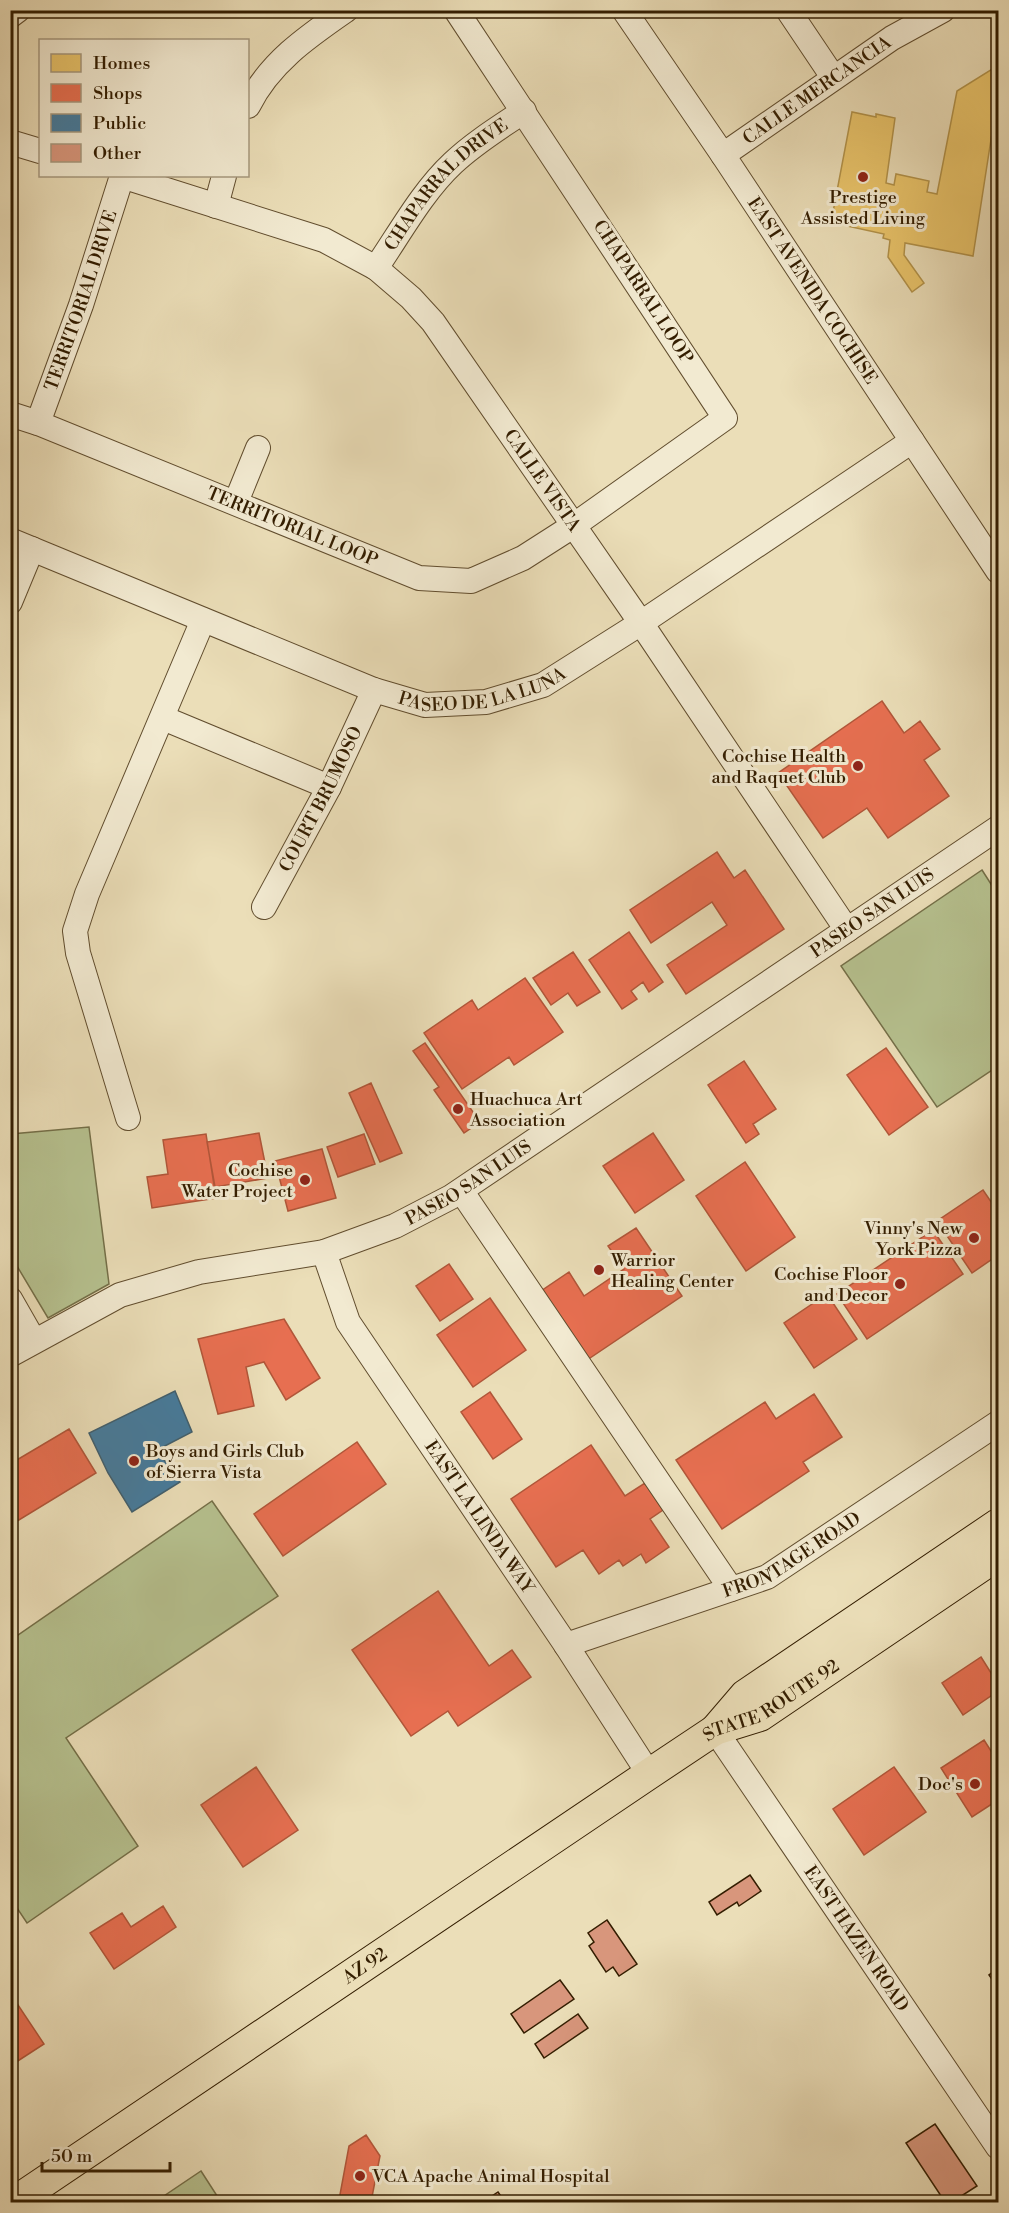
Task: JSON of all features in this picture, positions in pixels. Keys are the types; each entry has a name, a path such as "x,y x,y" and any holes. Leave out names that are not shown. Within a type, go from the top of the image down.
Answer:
{"main road":[{"name":"STATE ROUTE 92","path":"715,1730 760,1716 981,1556 999,1524"},
{"name":"AZ 92","path":"14,2202 715,1730"}],"street":[{"path":"10,16 18,10"},
{"path":"249,104 271,69 310,35 346,10"},
{"name":"CHAPARRAL LOOP","path":"456,10 725,418 573,526"},
{"name":"EAST AVENIDA COCHISE","path":"624,10 723,155 999,572"},
{"path":"788,10 833,77"},
{"name":"CALLE MERCANCIA","path":"723,155 892,38 943,10"},
{"name":"CHAPARRAL DRIVE","path":"376,268 432,186 452,164 472,146 524,111"},
{"path":"10,142 39,151"},
{"name":"TERRITORIAL DRIVE","path":"38,423 81,305 122,177"},
{"name":"CALLE VISTA","path":"125,177 324,240 376,268 411,298 433,322 641,623 847,930"},
{"path":"216,206 224,177"},
{"name":"TERRITORIAL LOOP","path":"10,414 236,502 419,578 471,581 523,558 573,526"},
{"name":"PASEO DE LA LUNA","path":"21,545 375,690 425,705 486,702 543,685 641,623 912,441"},
{"path":"236,502 258,448"},
{"path":"10,602 21,545"},
{"path":"128,1118 78,953 75,931 87,894 203,620"},
{"name":"COURT BRUMOSO","path":"264,907 329,787 375,690"},
{"path":"163,718 329,787"},
{"name":"PASEO SAN LUIS","path":"10,1355 120,1294 199,1272 324,1252 395,1226 462,1192 999,828"},
{"path":"462,1192 731,1589"},
{"name":"EAST LA LINDA WAY","path":"324,1252 348,1322 566,1645 649,1774"},
{"path":"10,1299 34,1341"},
{"name":"FRONTAGE ROAD","path":"566,1645 767,1577 999,1423"},
{"name":"EAST HAZEN ROAD","path":"715,1730 999,2147"}],"green space":[{"path":"982,870 998,895 998,1066 937,1107 841,966"},
{"path":"89,1127 109,1284 48,1318 11,1256 11,1134"},
{"path":"212,1501 278,1596 66,1738 138,1846 27,1923 11,1899 11,1640"},
{"path":"201,2171 221,2202 155,2202"}],"building: Homes":[{"name":"Prestige Assisted Living","path":"997,66 998,126 994,120 973,256 905,243 904,255 924,283 912,292 888,257 890,240 883,238 884,234 843,225 833,212 852,112 895,118 886,183 894,185 896,174 929,181 927,192 937,194 957,91"}],"building: Shops":[{"name":"Cochise Health and Raquet Club","path":"882,701 904,733 920,721 940,749 924,760 949,796 888,838 867,808 823,838 778,773"},
{"path":"717,852 734,878 745,870 784,929 686,994 667,965 727,925 712,902 651,943 630,910"},
{"path":"629,932 663,982 649,992 643,982 631,991 637,999 622,1009 589,960"},
{"path":"573,952 600,992 577,1006 568,993 551,1005 533,978"},
{"path":"525,978 563,1032 514,1065 509,1057 462,1089 424,1033 472,1000 478,1010"},
{"path":"425,1043 480,1122 464,1133 434,1090 439,1087 413,1051"},
{"path":"886,1048 928,1107 889,1135 847,1075"},
{"path":"744,1061 776,1109 753,1124 759,1134 746,1143 708,1085"},
{"path":"371,1083 402,1153 380,1162 349,1093"},
{"path":"259,1133 268,1178 215,1187 207,1142"},
{"path":"653,1133 684,1180 635,1213 603,1166"},
{"path":"206,1134 216,1198 152,1208 147,1177 168,1174 163,1140"},
{"path":"364,1134 375,1164 338,1177 327,1147"},
{"name":"Cochise Water Project","path":"322,1149 336,1198 288,1211 275,1161"},
{"path":"745,1162 795,1237 746,1271 696,1196"},
{"name":"Vinny's New York Pizza","path":"983,1190 998,1212 998,1255 972,1273 937,1221"},
{"path":"636,1228 682,1296 587,1360 541,1291 569,1272 584,1296 624,1269 608,1246"},
{"name":"Cochise Floor and Decor","path":"933,1230 963,1274 867,1339 837,1294"},
{"path":"449,1264 473,1299 440,1321 416,1286"},
{"path":"827,1294 857,1339 814,1368 784,1323"},
{"path":"490,1298 526,1350 473,1387 437,1335"},
{"path":"284,1319 320,1378 286,1400 264,1362 246,1367 254,1406 218,1414 198,1339"},
{"path":"490,1392 522,1439 493,1459 461,1412"},
{"path":"814,1394 842,1437 803,1462 809,1471 722,1529 676,1460 765,1402 776,1419"},
{"path":"69,1429 96,1473 14,1523 10,1518 10,1464"},
{"path":"357,1442 386,1484 283,1556 254,1514"},
{"path":"591,1445 625,1496 645,1483 663,1510 650,1519 669,1547 646,1563 641,1554 623,1566 619,1560 599,1574 583,1550 556,1567 511,1499"},
{"path":"438,1591 489,1666 512,1650 531,1677 458,1726 448,1711 411,1736 352,1650"},
{"path":"981,1657 998,1684 998,1691 963,1715 942,1683"},
{"name":"Doc's","path":"984,1740 998,1762 998,1800 972,1817 941,1768"},
{"path":"256,1767 298,1830 243,1867 201,1805"},
{"path":"894,1767 926,1812 864,1855 833,1809"},
{"path":"163,1906 176,1927 114,1969 90,1933 122,1913 131,1927"},
{"path":"10,1993 44,2044 10,2066"},
{"name":"VCA Apache Animal Hospital","path":"366,2135 380,2156 371,2202 323,2202 324,2196 339,2200 349,2146"}],"building: Public":[{"name":"Boys and Girls Club of Sierra Vista","path":"175,1391 192,1432 157,1450 180,1482 132,1512 108,1473 89,1433"}],"building: Other":[{"path":"750,1875 761,1891 739,1906 737,1902 717,1915 709,1902"},
{"path":"607,1920 637,1964 619,1976 613,1967 606,1972 589,1946 594,1942 588,1933"},
{"path":"998,1968 998,1988 989,1975"},
{"path":"560,1980 574,1999 524,2033 511,2014"},
{"path":"578,2014 588,2028 544,2058 535,2044"},
{"path":"935,2124 977,2186 952,2202 945,2202 906,2143"},
{"path":"498,2192 505,2202 483,2202"}],"place":[{"name":"Prestige Assisted Living","path":"863,177"},
{"name":"Cochise Health and Raquet Club","path":"858,766"},
{"name":"Huachuca Art Association","path":"458,1109"},
{"name":"Cochise Water Project","path":"305,1180"},
{"name":"Vinny's New York Pizza","path":"974,1238"},
{"name":"Warrior Healing Center","path":"599,1270"},
{"name":"Cochise Floor and Decor","path":"900,1284"},
{"name":"Boys and Girls Club of Sierra Vista","path":"134,1461"},
{"name":"Doc's","path":"975,1784"},
{"name":"VCA Apache Animal Hospital","path":"360,2176"}]}
